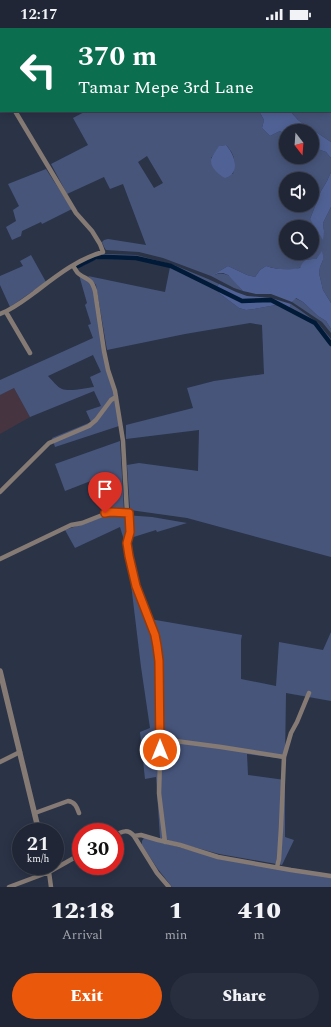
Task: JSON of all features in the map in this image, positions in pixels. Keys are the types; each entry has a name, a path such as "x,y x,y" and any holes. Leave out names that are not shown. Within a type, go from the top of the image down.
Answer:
{"street":[{"path":"0,314 18,305 55,277 91,255 103,252 92,231 76,213 16,112"},
{"path":"73,266 78,273 93,284 95,291 106,357 116,397 123,441 130,532 127,543 129,556 136,586 155,635 157,646 159,661 159,793 165,842"},
{"path":"6,312 30,353"},
{"path":"0,492 49,444 89,426 96,420 111,400 116,397"},
{"path":"0,560 70,525 82,523 110,512 128,513"},
{"path":"0,671 37,823"},
{"path":"277,867 281,828 284,757 291,733 298,722 309,693"},
{"path":"160,739 284,757"},
{"path":"0,762 20,752"},
{"path":"35,813 68,801 76,805 79,813"},
{"path":"124,832 127,831 134,836 157,873 169,887"},
{"path":"134,836 141,835 218,856 331,876"},
{"path":"9,887 41,875"},
{"path":"49,875 51,887"}],"shaded area":[{"path":"84,112 260,112 264,120 262,128 270,136 279,132 279,164 319,164 319,150 326,152 331,158 331,172 319,196 319,172 279,172 279,212 313,212 310,219 311,220 279,220 279,260 307,260 301,267 296,269 283,269 266,266 260,270 255,277 228,266 213,275 223,274 231,277 243,291 211,276 163,258 139,252 106,250 102,242 108,239 146,245 123,184 110,189 104,177 67,194 51,164 88,145 73,118","holes":["226,145 233,156 234,162 233,174 211,158 220,146","147,156 163,183 154,188 138,162"]},
{"path":"260,112 291,112 304,124 279,124 279,132 270,136 262,128 264,120"},
{"path":"291,112 331,112 331,142 319,134 319,124 304,124"},
{"path":"319,134 331,142 331,158 326,152 319,150"},
{"path":"226,145 234,159 235,168 230,176 225,178 214,169 211,164 211,160 219,146"},
{"path":"46,169 72,209 42,224 41,222 22,231 21,236 12,240 6,227 16,221 13,210 19,206 8,184"},
{"path":"331,172 331,207 323,223 323,240 319,234 319,220 310,219 313,212 319,212 319,196"},
{"path":"331,207 331,303 323,290 319,273 323,260 322,252 319,256 319,227 324,231 323,223"},
{"path":"322,251 323,260 319,273 323,290 331,303 331,329 326,321 296,298 292,302 271,294 256,294 243,291 228,275 219,273 211,276 228,266 255,277 260,270 266,266 283,269 300,268 306,260 319,260 319,255"},
{"path":"31,255 46,282 10,307 0,285 0,276 23,266 20,261"},
{"path":"94,255 136,255 174,265 219,284 216,288 219,293 239,308 246,310 276,305 289,309 291,304 318,323 331,339 331,557 187,518 130,510 127,465 139,463 198,471 199,430 126,439 126,425 193,408 187,388 214,381 264,374 262,325 250,323 185,334 107,350 96,285 88,276 165,292 170,267 142,260 100,258 85,265 78,267 76,265"},
{"path":"79,275 92,285 114,392 119,426 55,447 52,438 91,422 86,411 101,406 94,391 30,417 14,388 0,395 0,380 93,338 88,325 91,324 85,305 87,303","holes":["93,355 101,372 90,377 94,387 73,390 65,390 60,388 48,376"]},
{"path":"219,284 247,296 271,298 291,304 289,309 276,305 246,310 239,308 219,293 216,288"},
{"path":"295,298 303,302 318,316 326,321 331,329 331,333 322,322 292,302"},
{"path":"14,388 30,417 0,434 0,395"},
{"path":"120,441 124,511 106,511 101,477 65,491 55,464"},
{"path":"111,514 152,517 187,523 157,532 156,530 124,540 120,527 75,548 65,530"},
{"path":"139,583 150,619 242,635 241,679 276,686 279,642 323,650 331,632 331,701 286,693 285,759 247,754 248,775 285,780 285,837 294,840 282,865 219,854 160,838 156,777 145,779 140,732 150,728 131,584"},
{"path":"144,838 222,859 331,877 331,887 172,887 142,845"}],"waterway":[{"path":"78,266 96,257 136,258 171,266 242,301 271,300 315,323 331,344"}],"route":[{"path":"105,513 129,513 130,532 127,543 129,556 136,586 155,635 159,661 160,750"}]}
